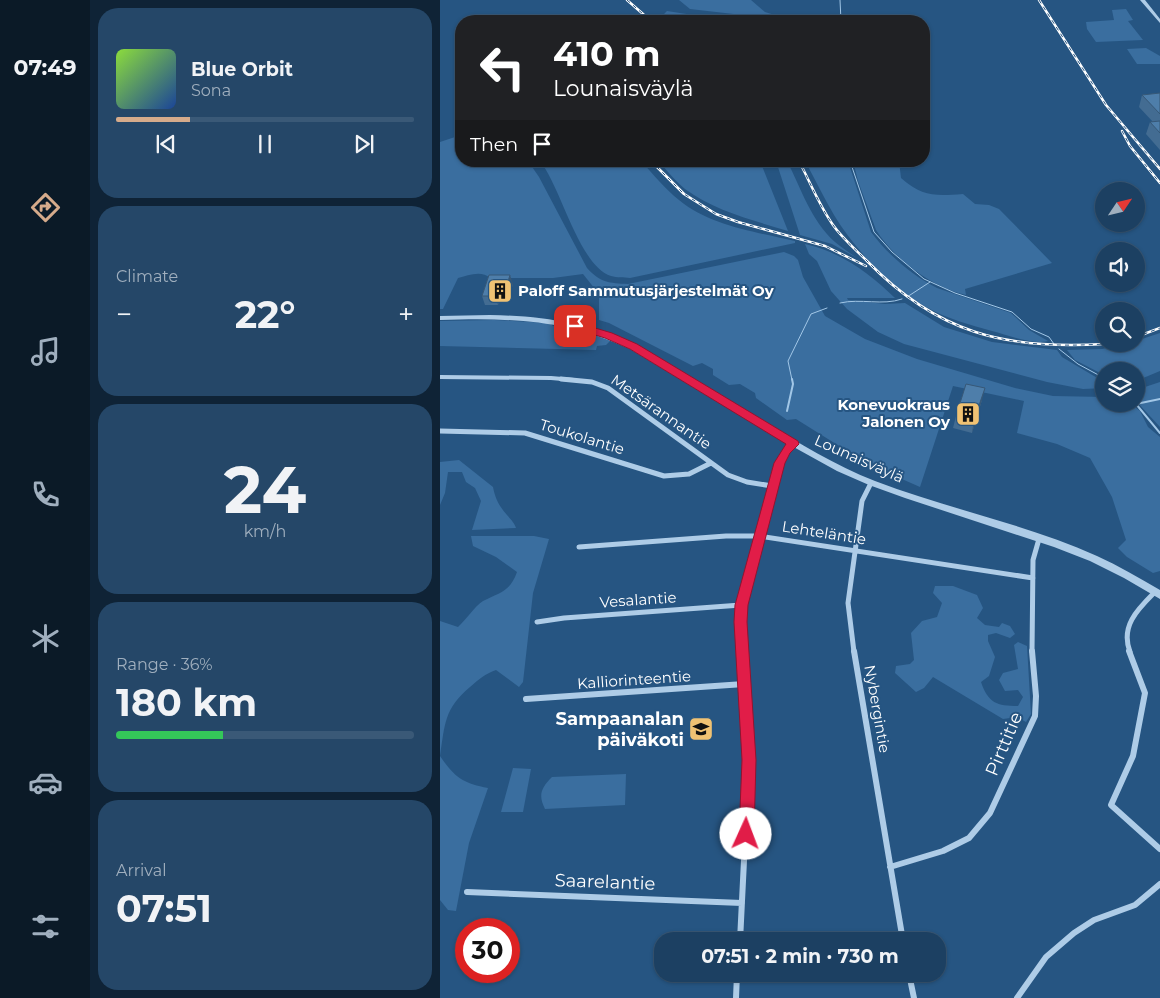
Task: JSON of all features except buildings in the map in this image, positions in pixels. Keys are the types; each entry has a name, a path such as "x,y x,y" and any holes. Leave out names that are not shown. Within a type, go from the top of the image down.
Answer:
{"street":[{"path":"1142,0 1160,22"},
{"name":"Lounaisväylä","path":"440,318 533,318 582,327 609,336 633,347 820,459 871,482 1039,539 1103,564 1133,578 1158,594"},
{"name":"Metsärannantie","path":"440,377 551,378 592,382 608,388 622,397 728,475 747,482 772,486"},
{"name":"Toukolantie","path":"440,431 525,433 664,476 675,477 695,472 711,463"},
{"path":"740,932 749,760 741,605 772,486 786,450 794,444"},
{"name":"Nybergintie","path":"871,482 862,501 848,603 849,621 901,932"},
{"name":"Lehteläntie","path":"579,547 726,536 759,536 1033,578"},
{"name":"Pirttitie","path":"890,867 943,851 969,838 990,813 1010,773 1035,716 1036,696 1032,646 1033,560 1039,539"},
{"path":"1158,594 1140,607 1130,621 1127,630 1128,647 1145,693 1133,756 1111,805 1160,849"},
{"name":"Vesalantie","path":"538,622 564,618 741,605"},
{"name":"Kalliorinteentie","path":"526,699 744,684"},
{"path":"1017,998 1046,957 1074,933 1094,920 1135,905 1160,884"},
{"name":"Saarelantie","path":"467,892 742,903"},
{"path":"736,998 737,982"},
{"path":"911,982 914,998"}],"shaded area":[{"path":"679,0 751,0 765,12 775,15 742,15 690,9"},
{"path":"1126,9 1133,20 1128,21 1143,40 1096,42 1087,29 1086,22 1114,20 1112,10"},
{"path":"667,11 693,15 663,15"},
{"path":"1146,48 1160,56 1160,64 1137,64 1127,49"},
{"path":"455,137 455,167 532,167 587,268 601,279 628,284 784,252 798,260 803,277 825,316 865,339 917,359 1015,388 1053,396 1095,397 1095,412 1140,412 1148,427 1160,437 1160,571 1153,573 1127,557 1118,548 1126,540 1112,497 1090,458 1057,444 1017,433 1024,401 953,386 920,487 868,464 796,419 787,420 756,398 755,393 740,384 729,385 713,375 713,369 702,363 693,366 609,323 599,320 599,294 583,274 553,278 490,278 483,274 466,276 458,278 443,309 440,309 440,142"},
{"path":"544,167 646,167 674,196 691,209 734,227 795,241 795,243 630,278 611,276 600,269 589,257 571,224"},
{"path":"663,167 762,167 788,231 721,209 697,197 674,179"},
{"path":"778,167 790,167 807,204 819,224 835,242 857,258 832,244 800,235"},
{"path":"808,167 850,167 871,232 910,271 937,288 1011,313 1029,330 1048,341 1035,342 1020,339 960,321 943,315 914,300 875,268 852,242 834,215"},
{"path":"854,167 900,167 901,178 923,192 937,195 963,194 975,204 989,205 999,209 1052,263 965,289 966,295 940,286 915,271 893,252 884,241 876,230"},
{"path":"805,244 831,252 865,272 895,298 847,298 848,300 885,304 905,303 944,327 992,342 1057,350 1062,357 1095,377 1095,388 1083,389 1047,382 904,344 878,332 847,309 831,291 817,261 809,254"},
{"path":"494,320 550,323 553,326 576,329 611,340 606,345 597,346 596,350 440,346 440,321"},
{"path":"1160,333 1160,371 1145,377 1145,362 1095,362 1095,370 1075,360 1067,350 1095,349 1095,352 1145,352 1145,338"},
{"path":"1160,382 1160,427 1145,411 1145,387"},
{"path":"459,460 493,487 496,498 516,528 472,530 481,501 475,488 466,482 462,472 448,472 445,493 440,505 440,462"},
{"path":"471,536 534,536 549,539 533,593 523,682 519,687 496,670 482,677 461,695 450,710 447,718 440,756 440,621 458,627 483,601 508,588 517,572 496,557 473,546"},
{"path":"935,586 953,586 977,595 983,608 977,618 985,625 999,627 1002,623 1010,626 1015,634 1010,638 996,633 988,635 988,641 995,657 989,676 981,682 987,695 994,702 1018,706 1023,697 1018,690 1005,691 999,680 1003,673 1018,669 1014,645 1018,642 1027,646 1031,714 1026,722 1017,717 1003,719 933,677 924,688 916,692 895,673 896,666 910,664 914,660 911,633 922,621 937,617 942,603 933,593"},
{"path":"440,756 450,770 460,778 472,784 488,788 469,843 456,911 448,910 440,900"},
{"path":"513,768 531,769 523,812 501,812"},
{"path":"626,774 625,805 545,809 543,804 542,792 552,777"}],"waterway":[{"path":"840,0 841,15"},
{"path":"852,167 874,232 892,252 924,279 955,293 1012,312 1031,329 1049,337 1054,344"},
{"path":"907,297 930,282"},
{"path":"840,303 856,301 887,302 902,299"},
{"path":"792,380 788,361 811,314 827,308"},
{"path":"1059,349 1078,364 1095,373"},
{"path":"787,411 793,384 792,379"},
{"path":"1160,399 1136,404 1160,433"}],"railway":[{"path":"627,0 644,15"},
{"path":"1039,0 1106,105 1160,169"},
{"path":"1122,131 1130,146 1160,183"},
{"path":"657,167 684,194 716,214 825,246 866,266"},
{"path":"802,167 823,210 840,234 893,285 920,305 947,320 975,332 1004,339 1035,344 1095,344"},
{"path":"1145,334 1160,328"}],"place":[{"name":"Paloff Sammutusjärjestelmät Oy","path":"500,291"},
{"name":"Konevuokraus Jalonen Oy","path":"968,414"},
{"name":"Sampaanalan päiväkoti","path":"701,729"}],"route":[{"path":"575,326 609,336 633,347 794,444 786,450 772,486 768,508 741,605 740,622 749,760 746,834"}]}
